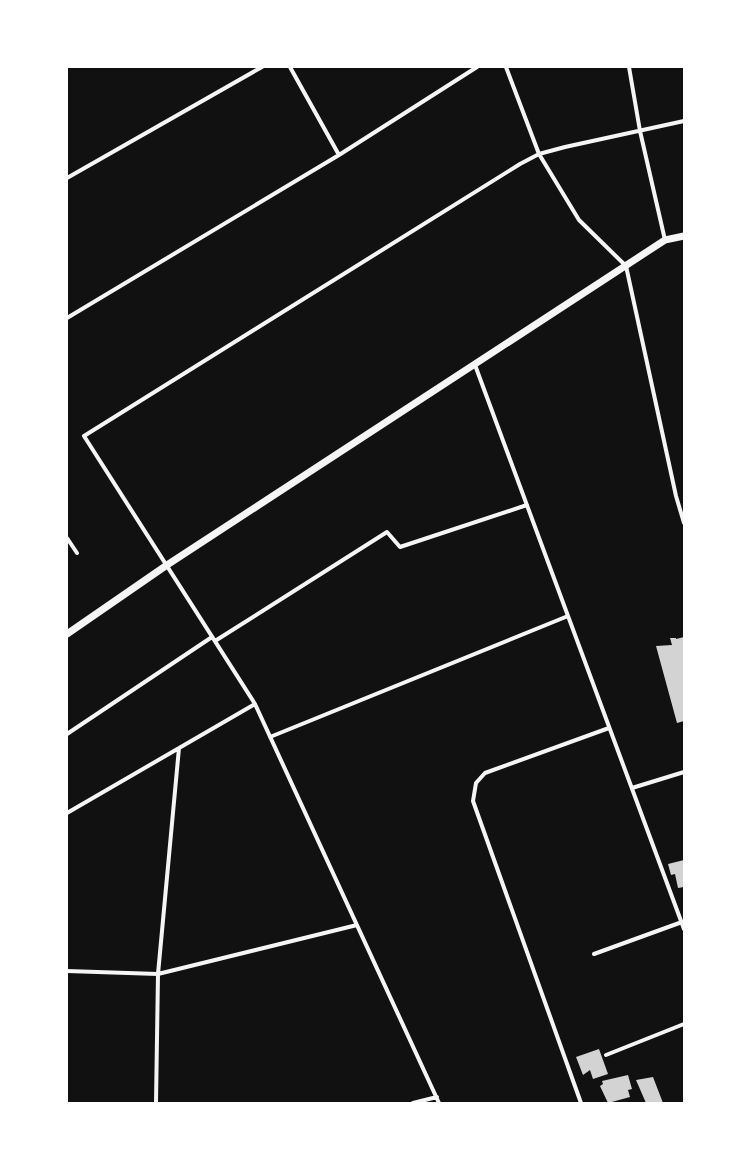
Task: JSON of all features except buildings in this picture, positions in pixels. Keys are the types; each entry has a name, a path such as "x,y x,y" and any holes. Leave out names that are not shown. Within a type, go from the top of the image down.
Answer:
{"street":[{"path":"67,178 262,67"},
{"path":"290,67 339,155"},
{"path":"67,318 339,155 477,67"},
{"path":"506,67 539,154 579,220 626,266 676,496 684,523"},
{"path":"629,67 640,131 665,240"},
{"path":"439,1103 255,704 84,436 520,164 539,154 684,121"},
{"path":"67,634 167,565 475,366 665,240 684,236"},
{"path":"475,366 609,728 683,922 684,929"},
{"path":"67,734 213,639 387,532 400,547 527,505"},
{"path":"67,538 77,553"},
{"path":"270,737 568,616"},
{"path":"67,813 255,704"},
{"path":"582,1103 473,801 476,783 485,773 609,728"},
{"path":"156,1103 158,974 179,748"},
{"path":"632,788 684,772"},
{"path":"594,954 683,922"},
{"path":"67,971 158,974 357,925"},
{"path":"606,1055 684,1024"},
{"path":"413,1103 437,1097"}]}
